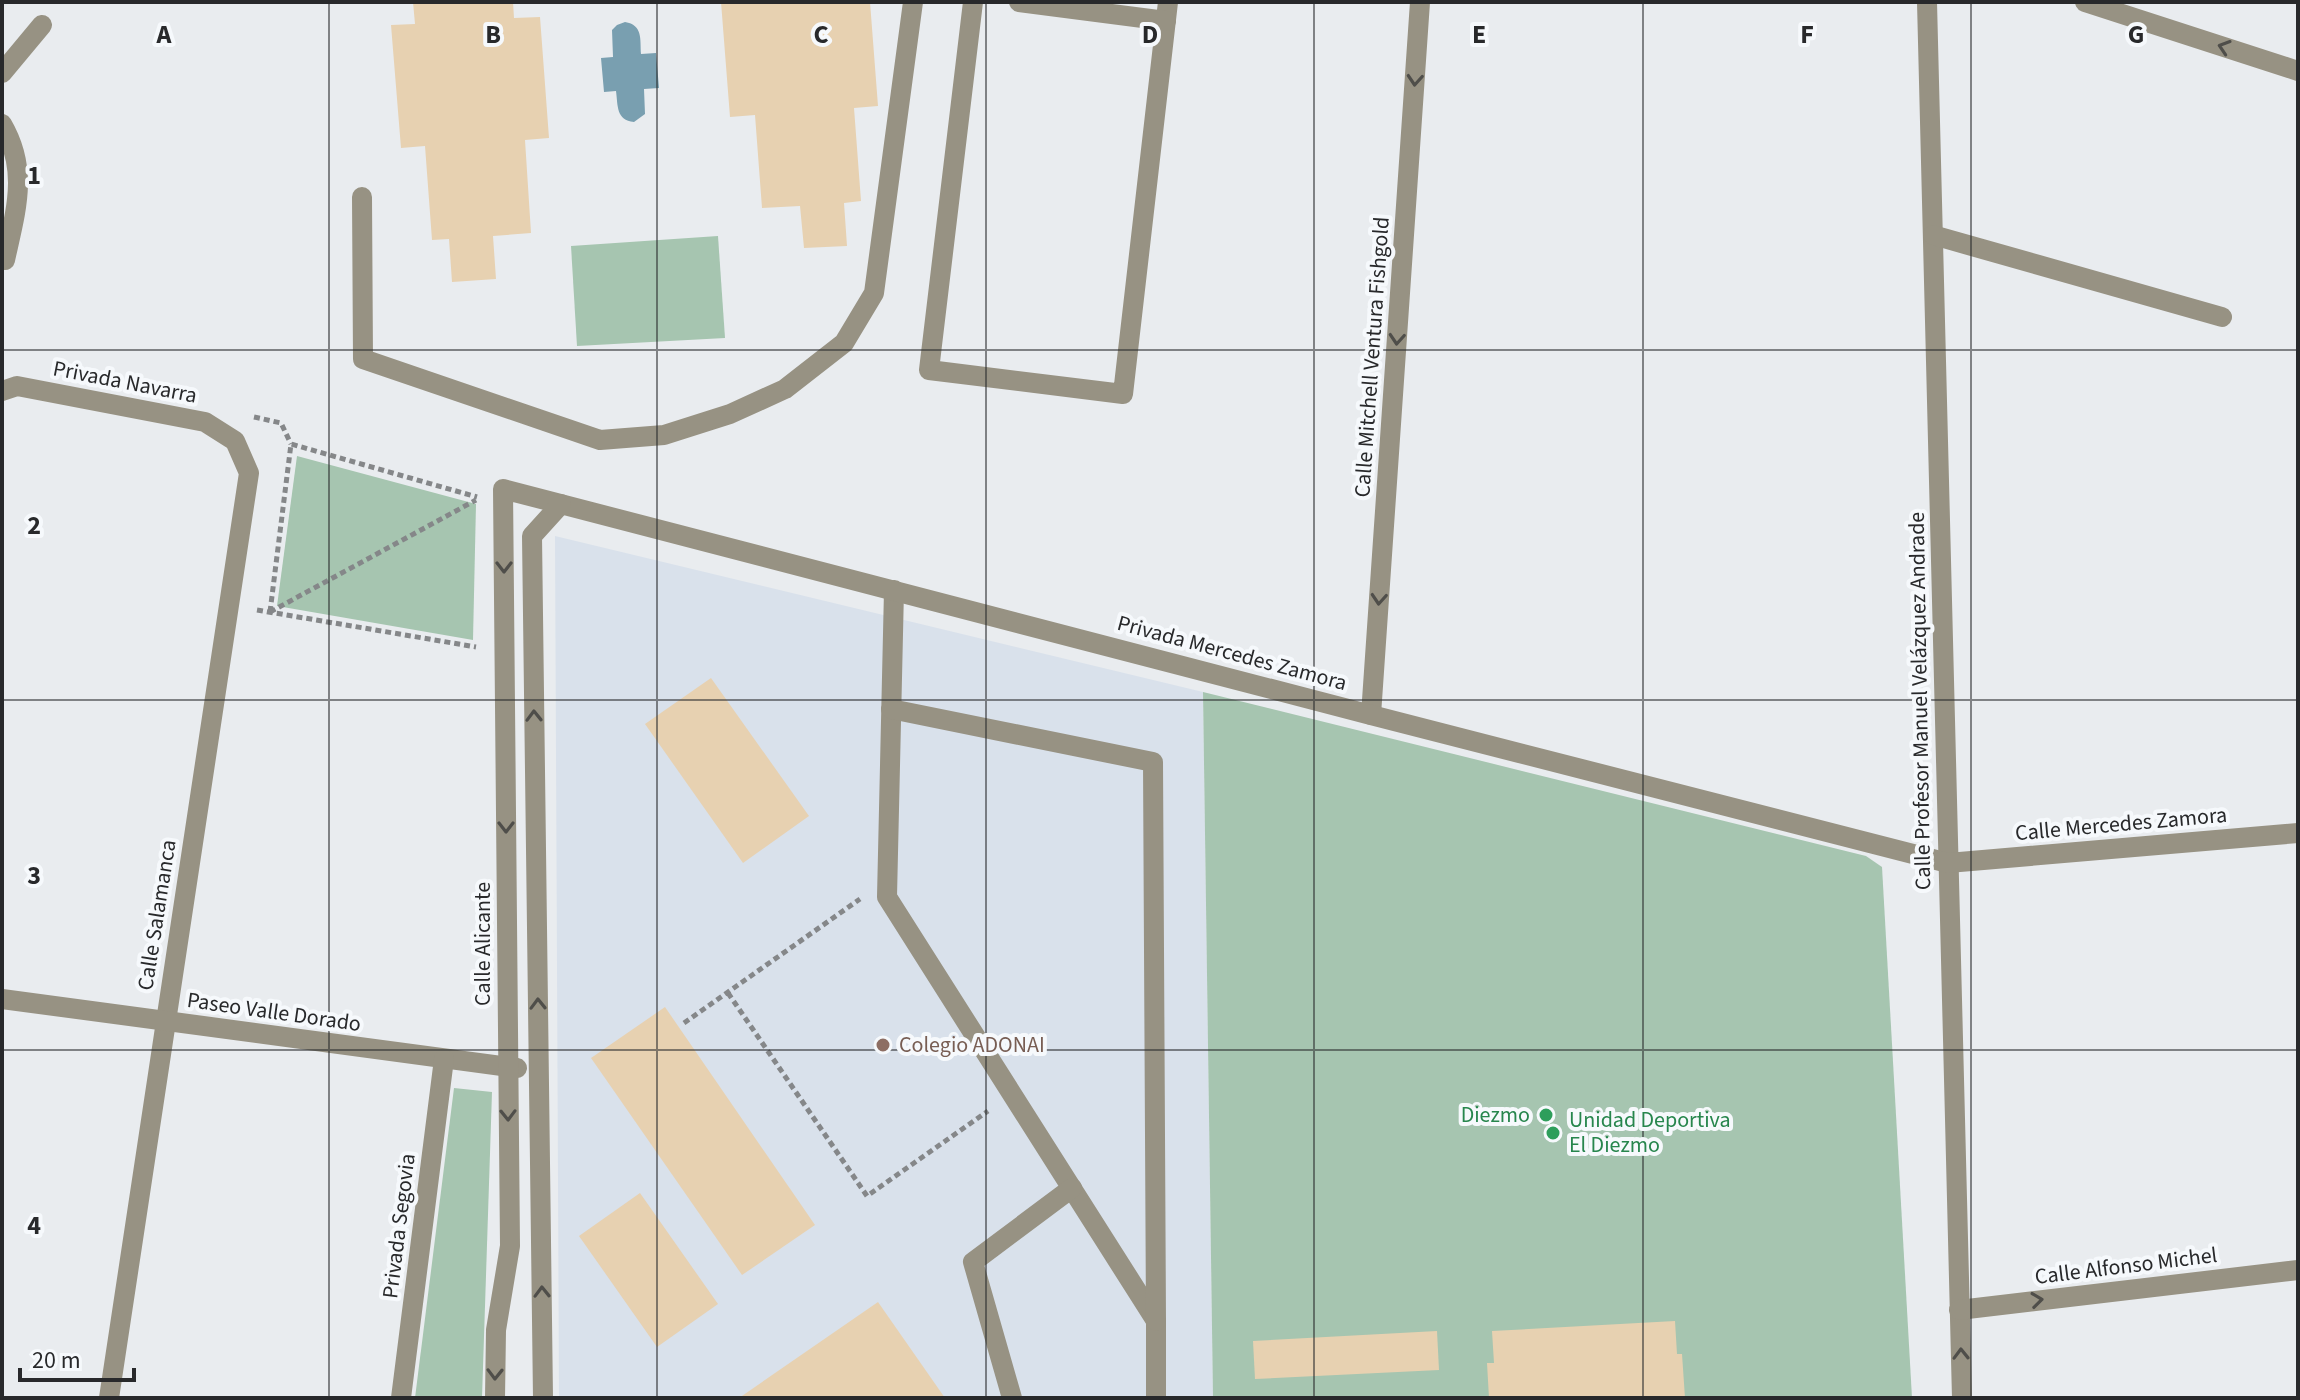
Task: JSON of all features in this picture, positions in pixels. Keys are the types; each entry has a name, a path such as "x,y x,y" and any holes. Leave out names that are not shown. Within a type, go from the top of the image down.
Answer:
{"street":[{"path":"362,197 363,359 600,440 664,435 730,414 785,389 844,343 874,293 913,2"},
{"path":"973,2 929,370 1123,394 1167,11 1019,2"},
{"name":"Calle Mitchell Ventura Fishgold","path":"1371,715 1420,2"},
{"name":"Calle Profesor Manuel Velázquez Andrade","path":"1927,2 1962,1398"},
{"path":"2085,2 2298,71"},
{"path":"2,73 42,25"},
{"path":"2,124 12,142 20,176 5,260"},
{"path":"1933,235 2222,317"},
{"name":"Privada Navarra","path":"2,391 17,386 205,422 235,441"},
{"name":"Calle Salamanca","path":"109,1398 249,473 235,441"},
{"name":"Privada Mercedes Zamora","path":"503,489 1948,863"},
{"name":"Calle Alicante","path":"495,1398 496,1330 510,1246 503,489"},
{"path":"543,1398 532,536 561,504"},
{"path":"894,590 887,897 1156,1321"},
{"path":"891,709 1153,762 1156,1398"},
{"name":"Calle Mercedes Zamora","path":"1948,863 2298,833"},
{"name":"Paseo Valle Dorado","path":"2,999 539,1070"},
{"name":"Privada Segovia","path":"401,1398 444,1059"},
{"path":"1012,1398 973,1262 1072,1188"},
{"name":"Calle Alfonso Michel","path":"1959,1310 2298,1270"}],"path":[{"path":"291,444 480,498 452,513 270,612 291,444"},
{"path":"228,605 505,652"},
{"path":"684,1023 887,880"},
{"path":"728,993 867,1196 1012,1094"}],"shaded area":[{"name":"Colegio ADONAI","path":"555,536 1203,692 1213,1398 559,1398"}],"green space":[{"path":"718,236 725,338 577,346 571,246"},
{"path":"297,456 476,504 473,640 277,606"},
{"name":"Unidad Deportiva El Diezmo","path":"1203,692 1866,856 1882,867 1912,1398 1213,1398"},
{"path":"454,1088 492,1092 482,1398 415,1398"}],"water":[{"path":"625,22 638,29 641,54 656,53 659,88 644,89 645,114 634,122 621,115 616,91 604,92 601,58 613,57 612,30"}],"building":[{"path":"413,2 513,2 514,18 540,17 549,138 525,140 531,233 493,236 496,279 452,282 449,239 432,240 425,146 401,148 391,25 415,24"},
{"path":"721,2 870,2 878,106 854,108 861,201 844,203 847,246 804,248 800,206 762,208 755,115 730,117"},
{"path":"711,678 809,816 743,863 645,724"},
{"path":"665,1007 815,1225 742,1275 591,1058"},
{"path":"640,1193 718,1304 657,1347 579,1236"},
{"path":"878,1302 945,1398 739,1398"},
{"path":"1675,1321 1677,1354 1682,1354 1685,1398 1489,1398 1487,1363 1494,1363 1492,1331"},
{"path":"1437,1331 1439,1370 1255,1379 1253,1341"}],"place":[{"name":"Colegio ADONAI","path":"883,1045"},
{"name":"Diezmo","path":"1546,1115"},
{"name":"Unidad Deportiva El Diezmo","path":"1553,1133"}]}
